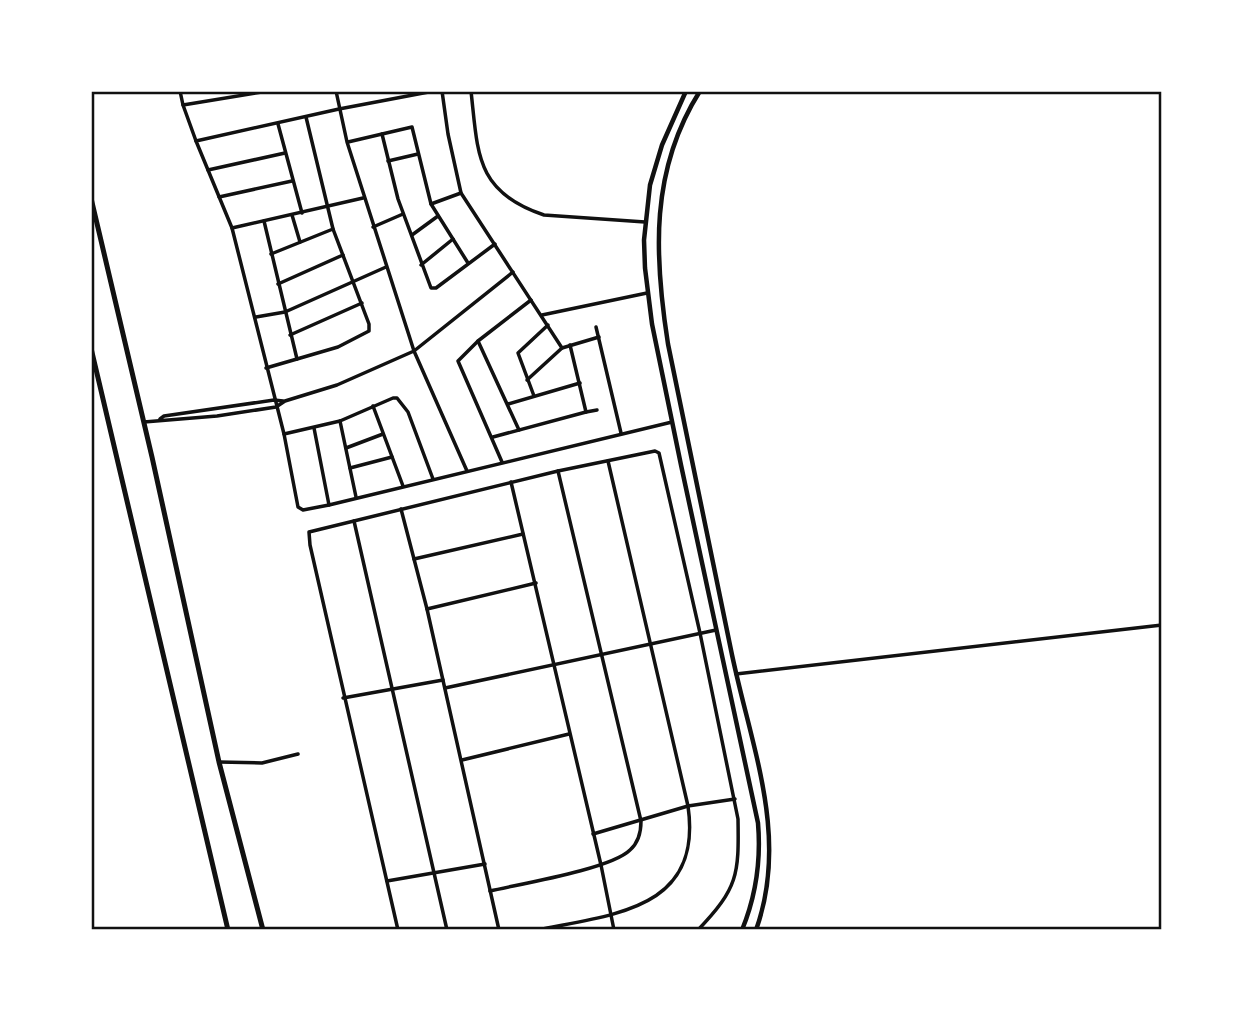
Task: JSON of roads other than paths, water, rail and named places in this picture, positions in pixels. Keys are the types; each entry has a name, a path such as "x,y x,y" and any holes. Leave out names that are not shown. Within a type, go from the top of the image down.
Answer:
{"highway":[{"path":"91,198 144,422 219,762 263,930"},
{"path":"91,348 228,930"}],"main road":[{"path":"686,91 662,145 650,185 644,240 648,293 672,422 754,799 759,840 753,893 742,930"},
{"path":"700,91 673,149 662,187 659,220 660,298 769,825 769,879 756,930"},
{"path":"662,145 673,149"},
{"path":"726,676 736,674"}],"street":[{"path":"180,91 196,141 232,228 284,434 298,507 303,509 329,505 672,422"},
{"path":"183,105 268,91"},
{"path":"336,91 347,142 414,351 467,471"},
{"path":"196,141 434,91"},
{"path":"442,91 461,193 562,348"},
{"path":"471,91 480,159 487,175 502,192 544,215 645,222"},
{"path":"266,368 338,347 369,331 362,303 333,229 306,117"},
{"path":"278,123 302,213"},
{"path":"347,142 412,127 430,204 468,263"},
{"path":"382,134 403,214 428,285 436,288 495,244"},
{"path":"208,170 285,153"},
{"path":"388,160 418,154"},
{"path":"219,197 292,180"},
{"path":"430,204 461,193"},
{"path":"232,228 364,198"},
{"path":"373,227 403,214"},
{"path":"292,215 300,242"},
{"path":"411,236 438,216"},
{"path":"264,221 297,359"},
{"path":"271,254 333,229"},
{"path":"421,265 453,239"},
{"path":"278,284 344,256"},
{"path":"256,317 285,312 386,267"},
{"path":"144,422 276,407 285,401 337,385 414,351 513,272"},
{"path":"541,315 648,293"},
{"path":"502,462 458,362 478,341 531,300"},
{"path":"290,335 362,303"},
{"path":"534,396 518,352 548,325"},
{"path":"596,327 621,433"},
{"path":"527,380 562,348 599,337"},
{"path":"478,341 519,430"},
{"path":"570,345 586,412"},
{"path":"508,404 580,383"},
{"path":"284,434 340,421 393,398 401,400 433,479"},
{"path":"159,420 164,416 274,400 285,401"},
{"path":"248,404 249,412"},
{"path":"373,406 403,487"},
{"path":"492,437 597,410"},
{"path":"164,416 166,421"},
{"path":"340,421 356,498"},
{"path":"314,428 329,505"},
{"path":"346,448 383,433"},
{"path":"398,930 343,698 309,537 311,530 653,451 660,453 735,799 739,850 736,877 714,913 698,930"},
{"path":"350,468 392,457"},
{"path":"537,930 611,914 654,898 674,881 688,853 691,825 688,806 608,461"},
{"path":"491,891 601,865 630,850 639,836 641,821 558,471"},
{"path":"511,482 614,930"},
{"path":"401,509 427,609 499,930"},
{"path":"354,521 447,930"},
{"path":"414,559 523,534"},
{"path":"427,609 536,583"},
{"path":"736,674 1162,625"},
{"path":"445,688 716,630"},
{"path":"343,698 392,687 443,680"},
{"path":"462,760 569,734"},
{"path":"219,762 262,763 298,754"},
{"path":"593,834 688,806 735,799"},
{"path":"387,881 485,864"}]}
